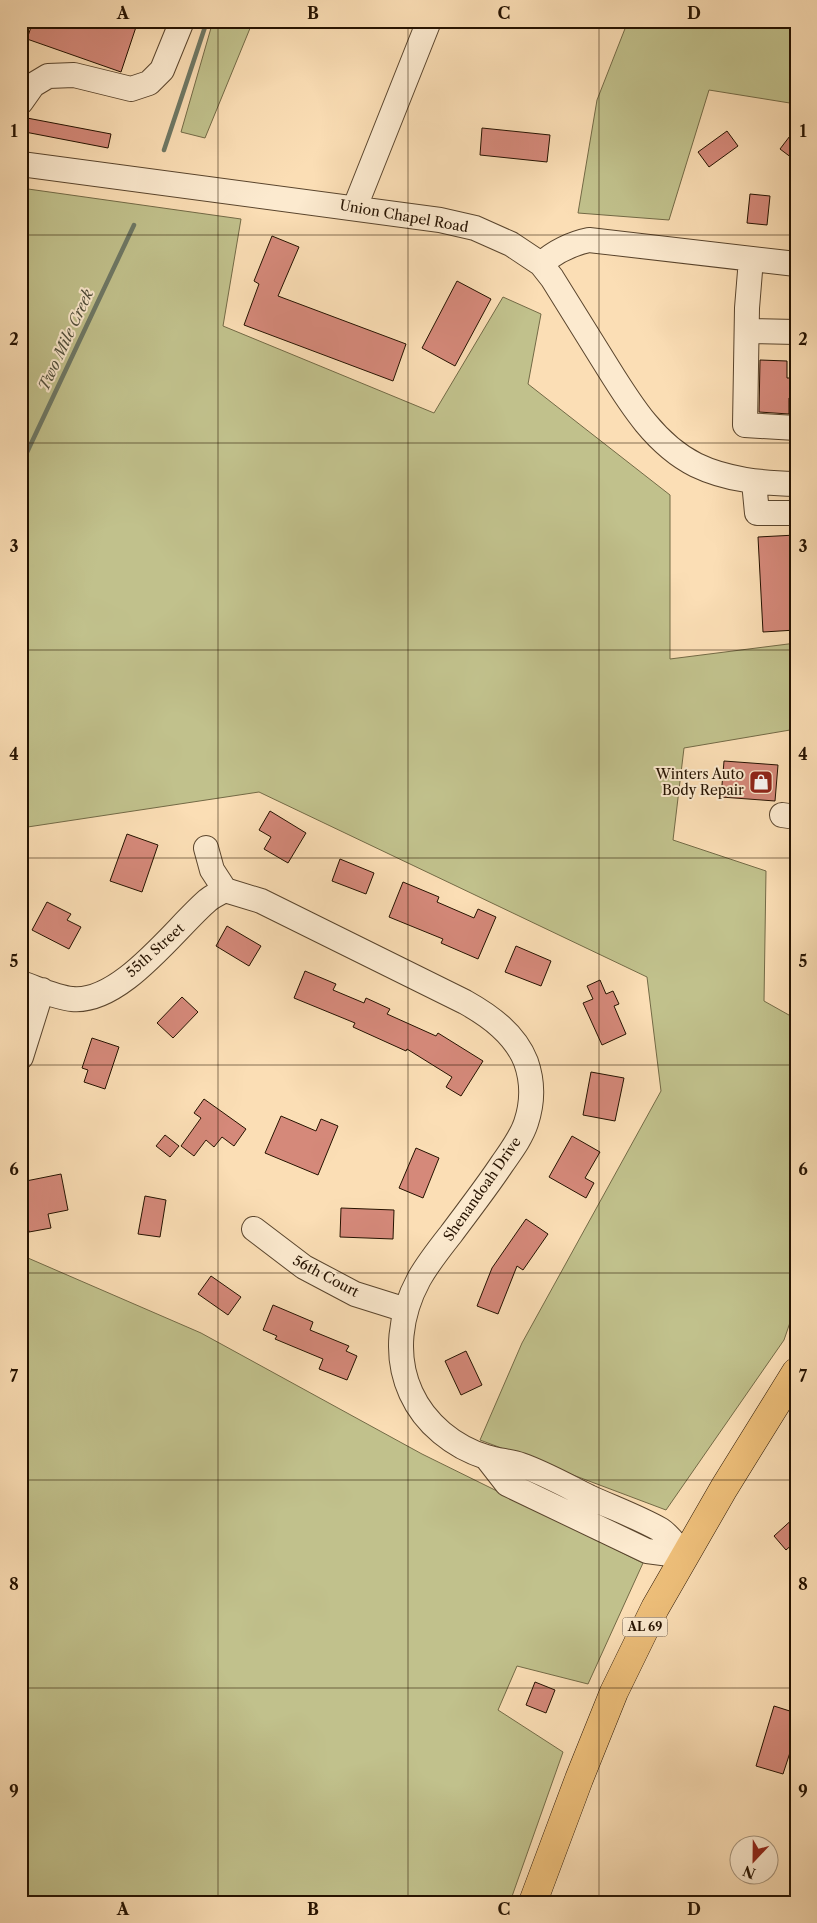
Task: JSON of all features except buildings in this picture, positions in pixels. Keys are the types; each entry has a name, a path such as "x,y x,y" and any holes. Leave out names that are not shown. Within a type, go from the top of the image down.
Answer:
{"main road":[{"name":"AL 69","path":"533,1902 575,1788 614,1692 654,1608 724,1488 796,1372"}],"street":[{"path":"21,102 33,85 48,76 74,75 131,89 149,83 162,70 182,21"},
{"path":"355,207 429,21"},
{"name":"Union Chapel Road","path":"21,164 355,207 440,220 475,228 512,244 541,264 552,278 632,406 652,430 675,452 696,465 718,474 754,482 796,484"},
{"path":"541,264 552,254 571,244 589,240 796,264"},
{"path":"751,259 746,331 746,425 796,428"},
{"path":"746,331 796,332"},
{"path":"754,482 756,513 796,512"},
{"path":"206,848 212,870 224,890"},
{"name":"55th Street","path":"32,986 73,999 92,996 110,989 141,967 209,900 224,890"},
{"name":"Shenandoah Drive","path":"224,890 261,901 474,1007 497,1023 522,1052 529,1070 532,1088 531,1107 526,1125 518,1142 486,1188 428,1263 418,1280 406,1310 400,1336 404,1374 411,1392 433,1426 458,1444 486,1457 507,1484 647,1551 686,1556"},
{"path":"21,1057 32,986"},
{"name":"56th Court","path":"254,1229 304,1268 356,1294 406,1310"}],"green space":[{"path":"213,21 253,21 205,138 181,132"},
{"path":"628,21 796,21 796,104 709,90 669,220 578,213 597,100"},
{"path":"21,188 241,219 223,326 434,413 503,297 541,314 528,384 670,495 670,659 796,643 796,729 684,748 673,840 766,871 764,1001 796,1019 796,1305 784,1340 666,1510 480,1440 522,1343 661,1091 647,977 259,792 21,828"},
{"path":"21,1255 201,1333 422,1454 643,1563 588,1684 517,1666 498,1710 563,1752 510,1902 35,1902 21,1896"}],"waterway":[{"path":"164,150 207,21"},
{"name":"Two Mile Creek","path":"21,465 134,225"}],"place":[{"name":"Winters Auto Body Repair","path":"761,782"}]}
